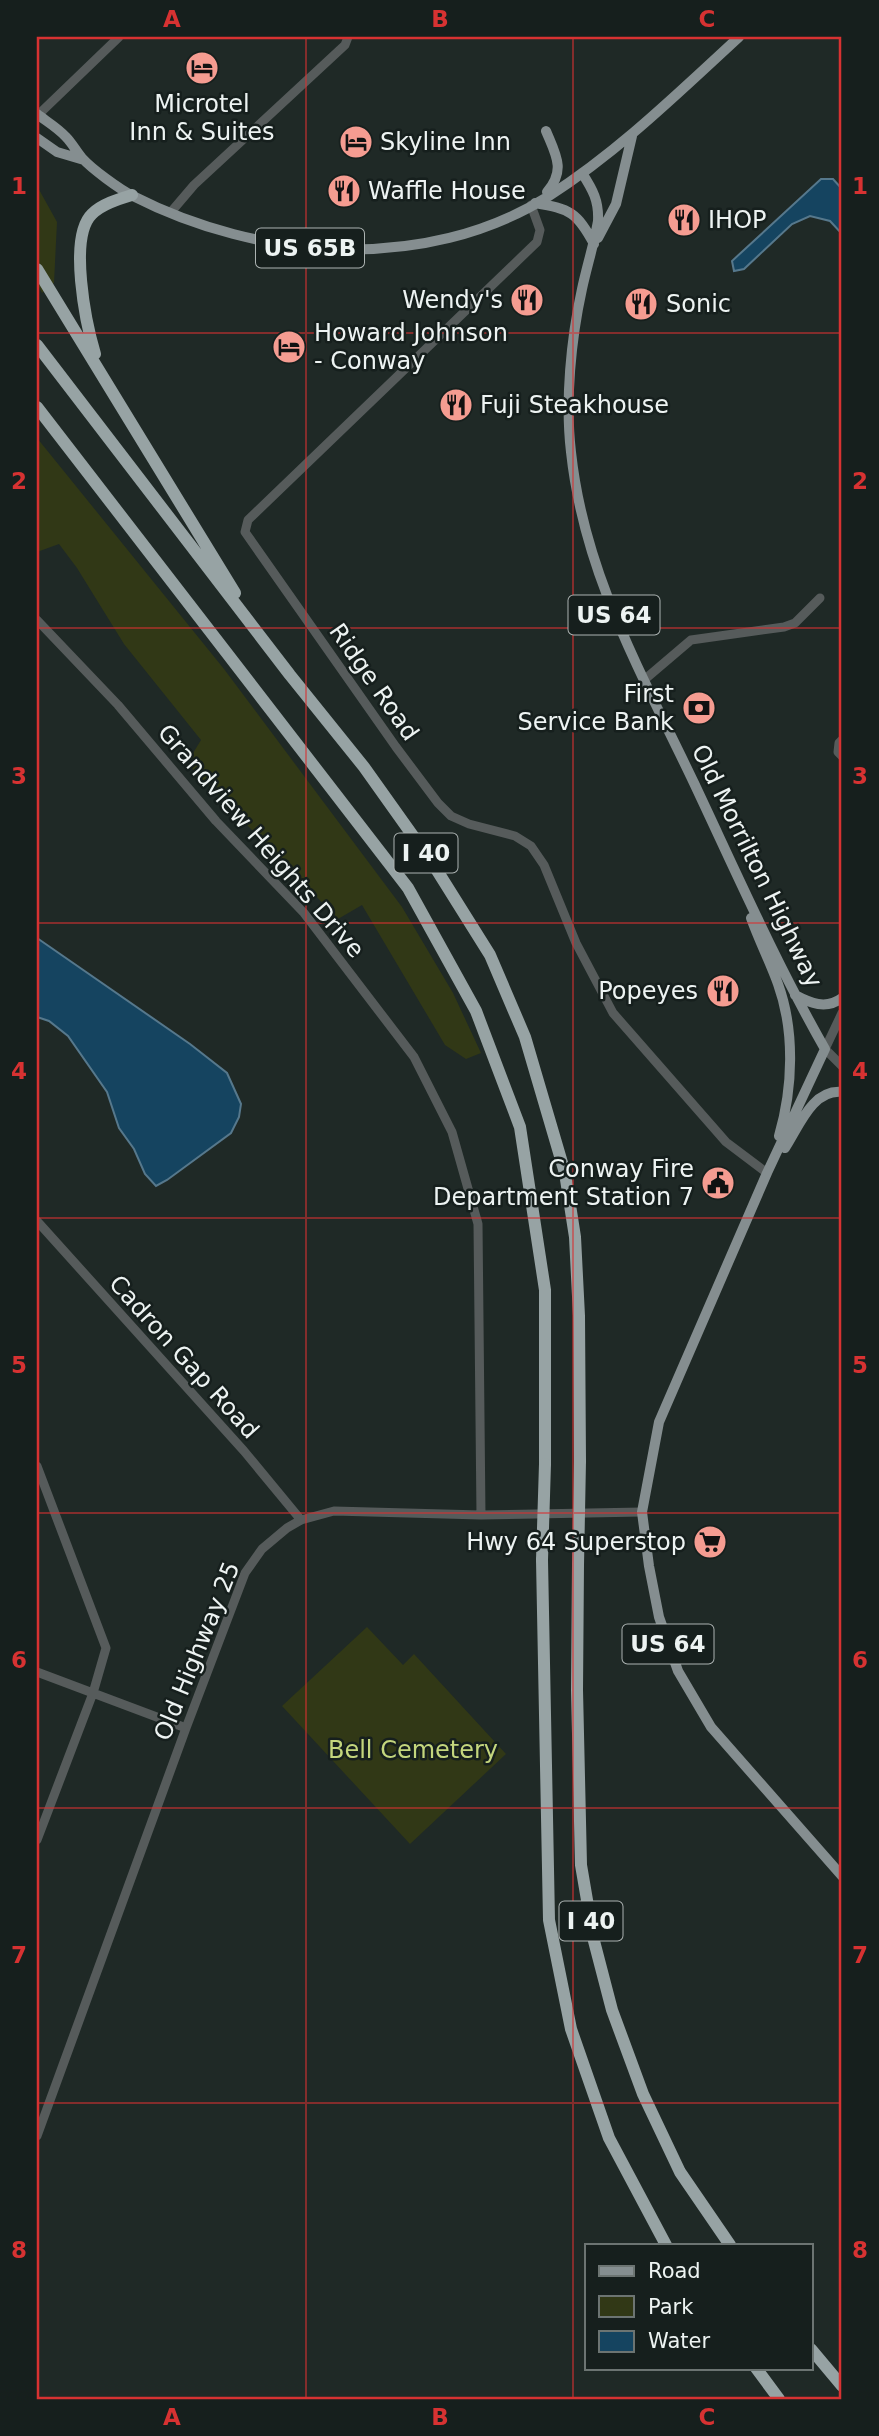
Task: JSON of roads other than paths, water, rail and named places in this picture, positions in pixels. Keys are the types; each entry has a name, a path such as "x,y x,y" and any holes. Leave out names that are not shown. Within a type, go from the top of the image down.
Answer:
{"highway":[{"path":"100,371 82,303 81,244 85,227 93,213 132,195"},
{"path":"37,269 239,600 290,675"},
{"name":"I 40","path":"37,345 364,768 433,864 490,955 525,1037 565,1172 575,1237 579,1316 577,1690 581,1865 594,1941 612,2010 643,2094 680,2172 729,2244"},
{"name":"I 40","path":"37,407 408,888 476,1011 520,1127 545,1290 542,1560 549,1920 571,2029 609,2138 665,2244"},
{"path":"812,2348 842,2378"},
{"path":"812,2348 842,2386"},
{"path":"757,2370 779,2399"}],"main road":[{"path":"582,173 632,136 739,37"},
{"name":"US 65B","path":"37,115 65,135 84,160 132,195 215,230 304,247 354,250 397,247 473,231 533,204 582,173"},
{"path":"533,204 554,184 558,174 558,161 546,131"},
{"name":"US 64","path":"594,244 616,204 632,136"},
{"name":"US 65B","path":"37,138 57,152 84,160"},
{"name":"Old Morrilton Highway","path":"582,173 596,194 598,206 594,244 582,290 575,333 569,416 570,450 579,508 593,561 644,680 795,995 825,1049"},
{"path":"533,204 570,211 579,218 594,244"},
{"path":"730,859 762,949 778,985 788,1024 790,1073 780,1132 767,1173"},
{"path":"795,995 821,1006 837,1003 842,998"},
{"name":"US 64","path":"825,1049 767,1173 659,1422 642,1512 659,1617 678,1671 711,1727 842,1876"},
{"path":"767,1173 804,1115 825,1095 842,1092"}],"street":[{"path":"37,115 120,37"},
{"path":"171,212 194,185 346,41"},
{"name":"Ridge Road","path":"533,204 540,230 537,242 248,520 245,532 438,803 451,816 469,824 515,836 531,846 544,865 576,943 613,1013 716,1132 767,1173"},
{"path":"644,680 691,640 784,627 795,622 820,598"},
{"name":"Grandview Heights Drive","path":"37,620 118,705 216,821 304,913 414,1056 452,1132 478,1224 481,1515"},
{"path":"842,740 838,752 842,756"},
{"path":"842,1013 825,1049 842,1066"},
{"name":"Cadron Gap Road","path":"37,1221 244,1451 301,1520"},
{"path":"37,1466 106,1648 93,1693 37,1840"},
{"name":"Old Highway 25","path":"37,2136 186,1728 246,1573 262,1549 301,1520 334,1511 481,1515 642,1512"},
{"path":"37,1672 186,1728"}],"water":[{"path":"821,179 833,179 842,189 842,234 830,221 810,216 792,224 744,269 734,271 732,261"},
{"path":"37,938 190,1044 227,1073 241,1104 239,1117 231,1133 156,1186 145,1174 134,1149 119,1128 107,1092 68,1036 49,1021 37,1017"}],"place":[{"name":"Microtel Inn & Suites","path":"202,68"},
{"name":"Skyline Inn","path":"356,142"},
{"name":"Waffle House","path":"344,191"},
{"name":"IHOP","path":"684,220"},
{"name":"Wendy's","path":"527,300"},
{"name":"Sonic","path":"641,304"},
{"name":"Howard Johnson - Conway","path":"289,347"},
{"name":"Fuji Steakhouse","path":"456,405"},
{"name":"First Service Bank","path":"699,708"},
{"name":"Popeyes","path":"723,991"},
{"name":"Conway Fire Department Station 7","path":"718,1183"},
{"name":"Hwy 64 Superstop","path":"710,1542"}],"park label":[{"name":"Bell Cemetery","path":"413,1750"}]}
